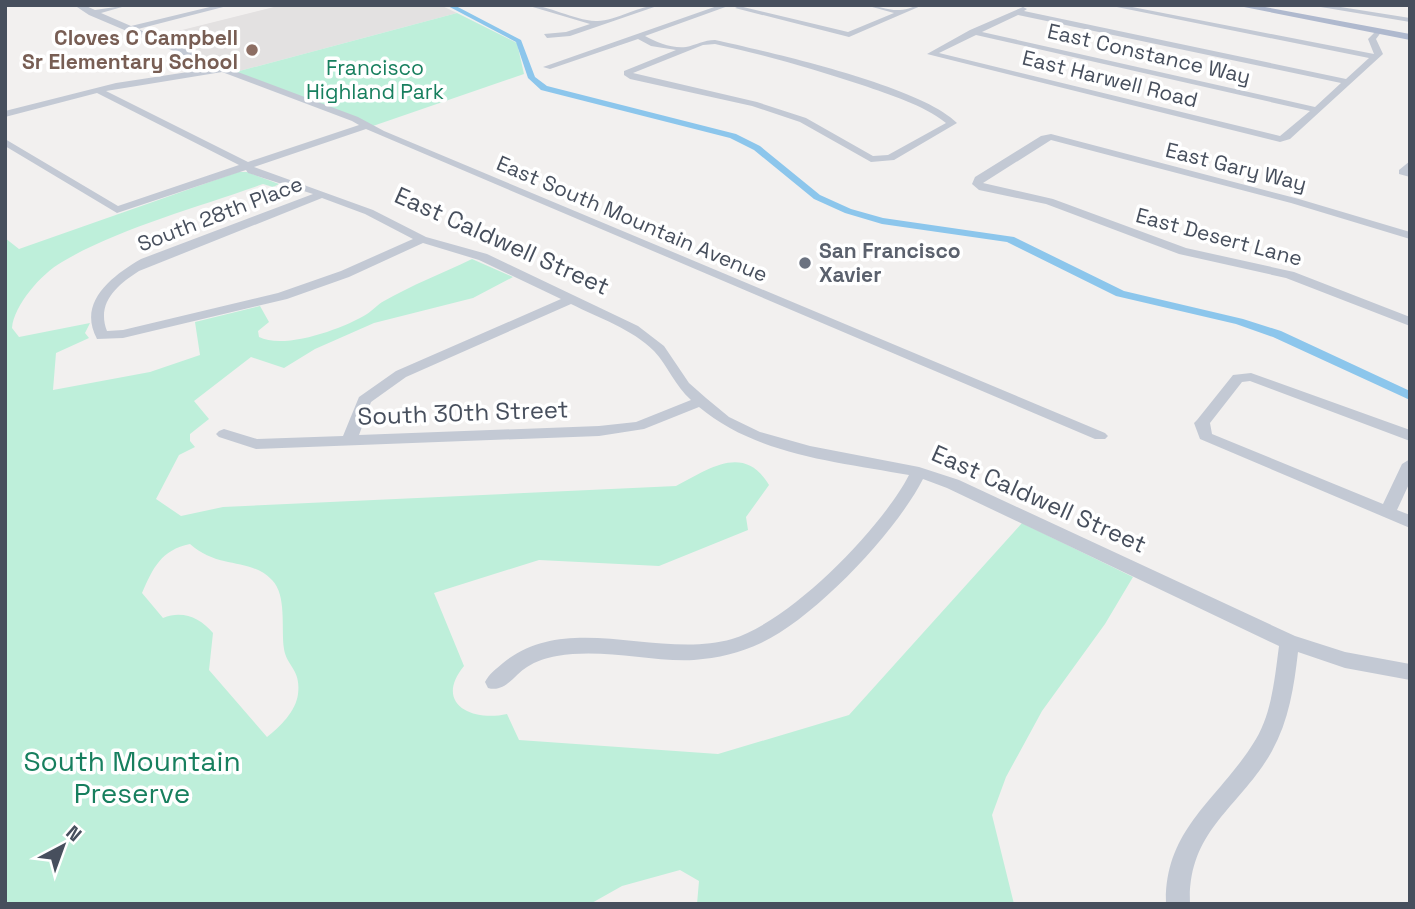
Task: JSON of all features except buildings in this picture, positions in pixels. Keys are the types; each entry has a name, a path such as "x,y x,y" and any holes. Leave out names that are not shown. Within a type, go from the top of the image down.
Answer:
{"main road":[{"path":"1238,5 1387,22"},
{"path":"1264,5 1387,22 1410,35"}],"street":[{"name":"East South Mountain Avenue","path":"66,5 224,69 286,90 890,350 1100,436"},
{"name":"East South Mountain Avenue","path":"77,5 90,13"},
{"path":"90,13 126,5"},
{"path":"128,29 228,5"},
{"path":"529,5 597,24"},
{"path":"547,67 728,5"},
{"path":"868,5 902,13"},
{"path":"739,8 849,35 920,5"},
{"path":"973,32 1031,5"},
{"path":"1110,5 1375,57"},
{"path":"1312,5 1387,22 1410,20"},
{"path":"1345,11 1353,5"},
{"path":"547,36 567,34 654,6"},
{"path":"1016,12 1347,82"},
{"path":"627,15 667,26"},
{"path":"1317,110 1380,51 1372,39 1387,22"},
{"name":"East Harwell Road","path":"973,32 931,54 1280,139 1287,137 1317,110"},
{"name":"East Constance Way","path":"973,32 1317,110"},
{"path":"639,36 665,40 684,49"},
{"path":"639,36 656,44 684,49 710,42 875,85 940,113 952,123 897,155 879,160 865,158 829,132 803,120 754,104 633,77 627,73 684,49"},
{"path":"656,44 665,40"},
{"path":"5,114 97,90 224,69"},
{"name":"East Caldwell Street","path":"97,90 248,166 252,171 296,184 369,212 422,239 503,267 633,329 651,341 701,401 724,420 755,435 778,443 919,472 953,484 1289,642 1345,660 1406,669"},
{"path":"5,142 117,211 367,125"},
{"name":"East Gary Way","path":"977,184 1012,158 1051,137 1295,201 1410,236"},
{"name":"East Desert Lane","path":"977,184 984,188 1049,201 1183,251 1290,275 1410,322"},
{"name":"South 28th Place","path":"320,195 145,262 124,274 109,286 97,305 96,327 102,336 149,328 282,296 345,274 422,239"},
{"path":"349,441 363,400 401,374 573,299"},
{"path":"1410,436 1251,377 1238,378 1202,423 1205,436 1214,442 1410,522"},
{"name":"South 30th Street","path":"224,434 256,444 599,430 639,426 701,401"},
{"path":"1387,513 1410,464"},
{"path":"495,682 521,660 549,649 694,653 730,648 771,632 794,616 893,520 919,472"},
{"path":"1178,904 1176,890 1185,853 1202,824 1230,793 1265,744 1278,705 1289,642"}],"shaded area":[{"name":"Cloves C Campbell Sr Elementary School","path":"282,5 440,5 457,13 232,73 150,38"}],"green space":[{"name":"Francisco Highland Park","path":"457,13 517,43 524,74 370,127 232,73"},
{"name":"South Mountain Preserve","path":"238,172 247,172 279,184 273,187 263,184 134,228 84,250 46,274 23,300 14,319 12,328 19,337 90,323 85,333 89,338 56,353 53,390 150,372 200,355 195,322 260,306 269,322 258,331 259,337 283,341 313,336 356,320 395,295 472,259 513,277 473,298 374,323 315,349 284,368 251,357 194,401 209,419 190,434 190,441 195,447 179,455 156,499 181,516 223,507 676,486 713,467 737,462 749,465 759,472 769,485 746,517 748,530 659,566 539,560 434,593 464,666 456,679 453,691 455,700 470,712 494,716 507,714 519,740 718,754 849,715 1022,523 1133,577 1105,624 1042,711 1006,777 992,815 1014,904 697,904 699,881 680,870 622,886 590,904 5,904 5,238 19,249","holes":["190,544 201,552 254,568 272,580 280,594 284,649 298,679 298,694 291,712 267,737 209,670 213,633 203,623 191,617 177,615 163,618 142,593 154,568 172,551"]}],"waterway":[{"path":"449,5 519,41 532,78 544,88 733,136 757,148 817,197 848,211 882,221 1010,239 1120,294 1239,321 1277,334 1410,396"}],"place":[{"name":"Cloves C Campbell Sr Elementary School","path":"252,50"},
{"name":"San Francisco Xavier","path":"805,263"}]}
